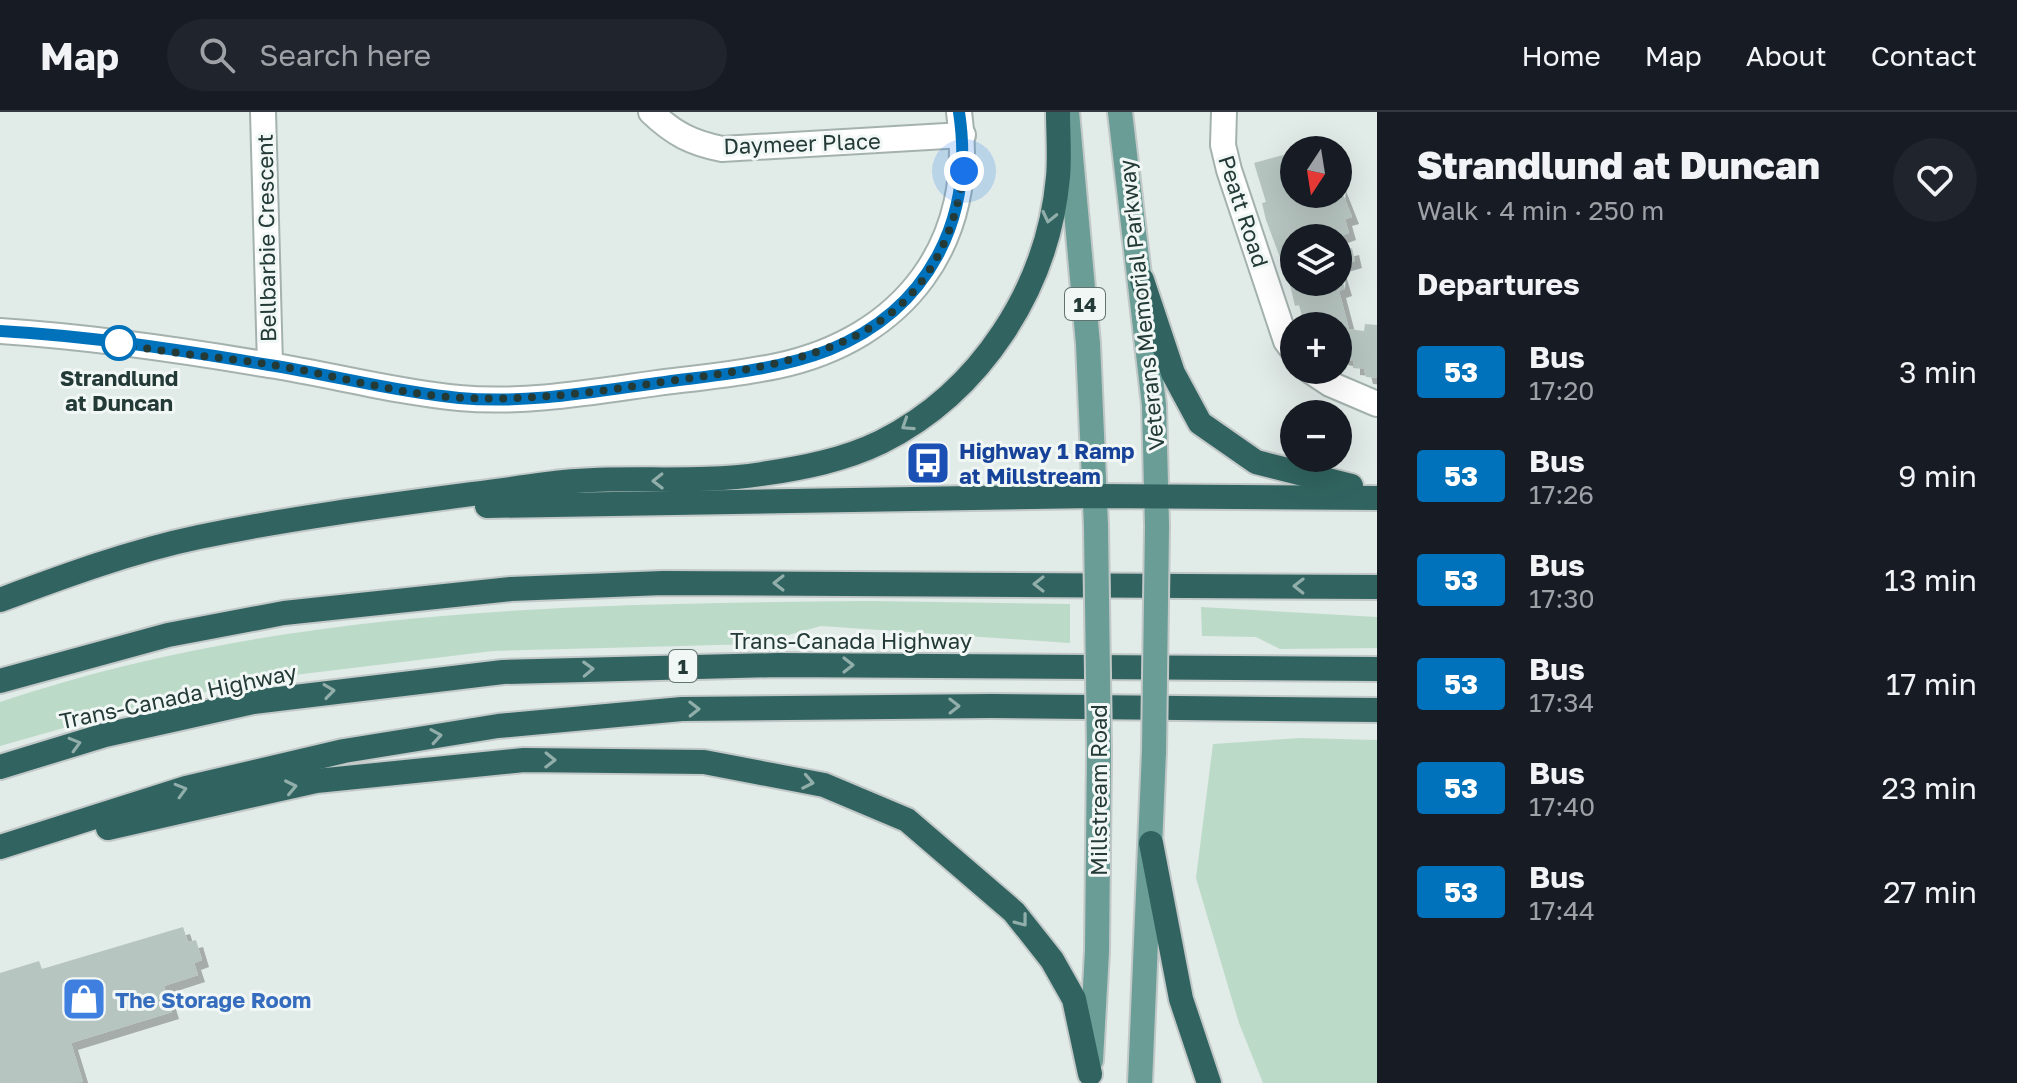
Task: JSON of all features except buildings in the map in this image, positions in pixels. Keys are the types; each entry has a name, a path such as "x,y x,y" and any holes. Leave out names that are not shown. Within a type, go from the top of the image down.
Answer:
{"highway":[{"path":"0,600 59,578 197,538 353,511 553,483 759,475 830,462 882,441 942,402 989,354 1020,307 1039,261 1058,179 1058,112"},
{"path":"1142,280 1173,373 1200,423 1256,462 1377,495"},
{"path":"353,511 567,503 1377,495"},
{"path":"0,681 168,635 284,613 511,589 663,583 1377,587"},
{"name":"Trans-Canada Highway","path":"0,767 105,735 253,702 503,672 777,665 1377,669"},
{"path":"0,847 186,788 344,751 514,725 682,709 991,706 1377,710"},
{"path":"0,864 113,826 316,781 524,760 704,762 794,779 824,785 907,820 1014,912 1052,960 1074,999 1090,1078"},
{"path":"1151,843 1181,999 1209,1083"}],"main road":[{"name":"14","path":"1067,112 1088,344 1095,496"},
{"name":"Veterans Memorial Parkway","path":"1120,112 1142,280 1154,405 1158,498"},
{"name":"Millstream Road","path":"1090,1078 1097,951 1099,751 1095,496"},
{"path":"1140,1083 1154,751 1158,498"}],"street":[{"name":"Bellbarbie Crescent","path":"263,112 270,365"},
{"name":"Daymeer Place","path":"651,112 672,132 694,143 722,149 961,124"},
{"name":"Peatt Road","path":"1224,112 1223,145 1229,170 1280,323"},
{"path":"0,331 270,365 368,386 430,394 534,399 778,366 828,350 862,334 891,313 917,288 950,233 959,203 964,171 961,124"},
{"path":"1330,384 1377,404"}],"green space":[{"path":"869,601 1070,604 1070,643 821,626 756,644 493,651 286,676 155,702 0,746 0,702 107,671 214,647 322,629 539,609"},
{"path":"1201,607 1377,617 1377,648 1280,649 1256,637 1202,636"},
{"path":"1301,738 1377,740 1377,1083 1263,1083 1239,1023 1196,878 1213,744"}],"bus line":[{"name":"53","path":"0,331 270,365 368,386 461,398 534,399 778,366 828,350 862,334 891,313 917,288 950,233 959,203 964,171 959,112"}],"place":[{"name":"Strandlund at Duncan","path":"119,343"},
{"name":"Highway 1 Ramp at Millstream","path":"928,463"},
{"name":"The Storage Room","path":"84,999"}],"route":[{"path":"119,343 270,365 368,386 461,398 534,399 778,366 828,350 862,334 891,313 917,288 950,233 964,171"}]}
